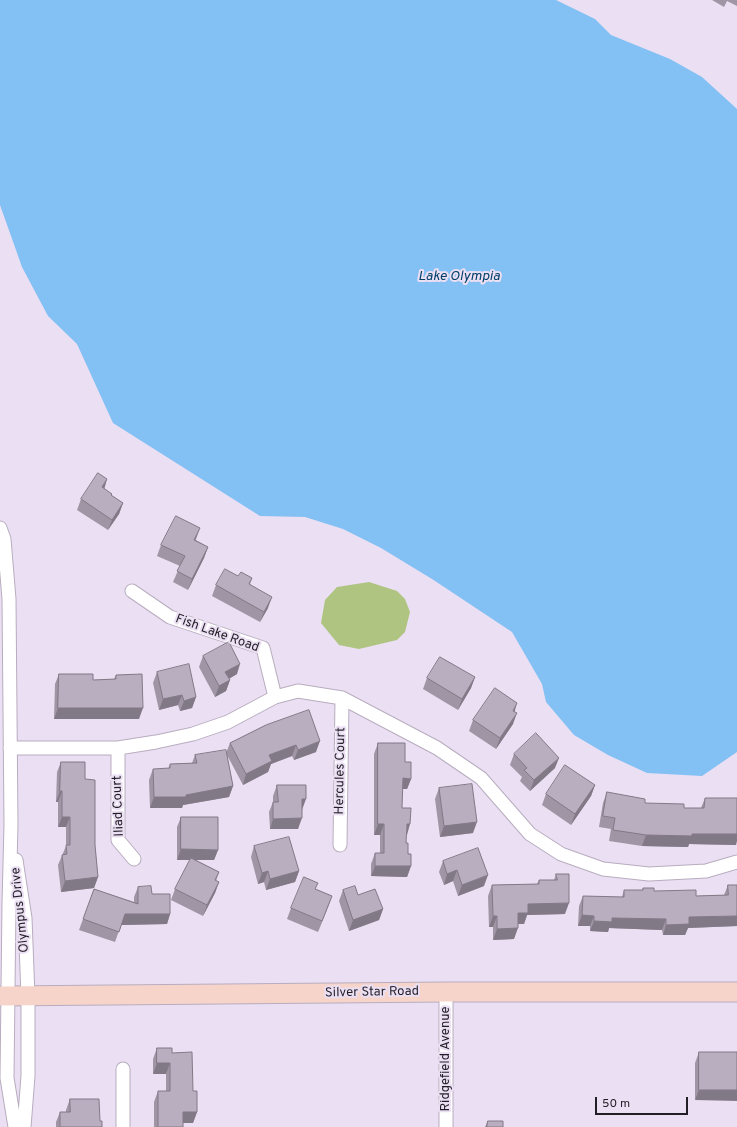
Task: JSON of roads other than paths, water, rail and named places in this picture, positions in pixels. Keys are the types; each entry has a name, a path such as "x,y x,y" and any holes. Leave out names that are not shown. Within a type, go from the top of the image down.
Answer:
{"main road":[{"name":"Silver Star Road","path":"3,997 446,992 737,992"}],"street":[{"name":"Olympus Drive","path":"0,528 4,540 9,599 11,825 3,997 7,1078 15,1127"},
{"name":"Fish Lake Road","path":"132,591 170,617 263,648 275,697"},
{"path":"10,748 118,748 193,734 228,722 275,697 298,691 342,698 437,748 481,778 530,834 561,854 603,869 648,874 706,871 737,862"},
{"name":"Hercules Court","path":"340,844 342,698"},
{"name":"Iliad Court","path":"118,748 118,840 134,859"},
{"name":"Olympus Drive","path":"11,825 25,918 28,996 28,1076 24,1127"},
{"name":"Ridgefield Avenue","path":"446,992 446,1127"},
{"path":"123,1068 123,1127"}],"water":[{"name":"Lake Olympia","path":"0,0 556,0 595,19 611,35 670,59 702,77 737,109 737,752 702,776 647,773 608,755 574,735 546,702 542,684 512,632 432,579 381,548 343,529 305,517 260,516 113,423 77,344 48,316 22,267 0,205"}]}
